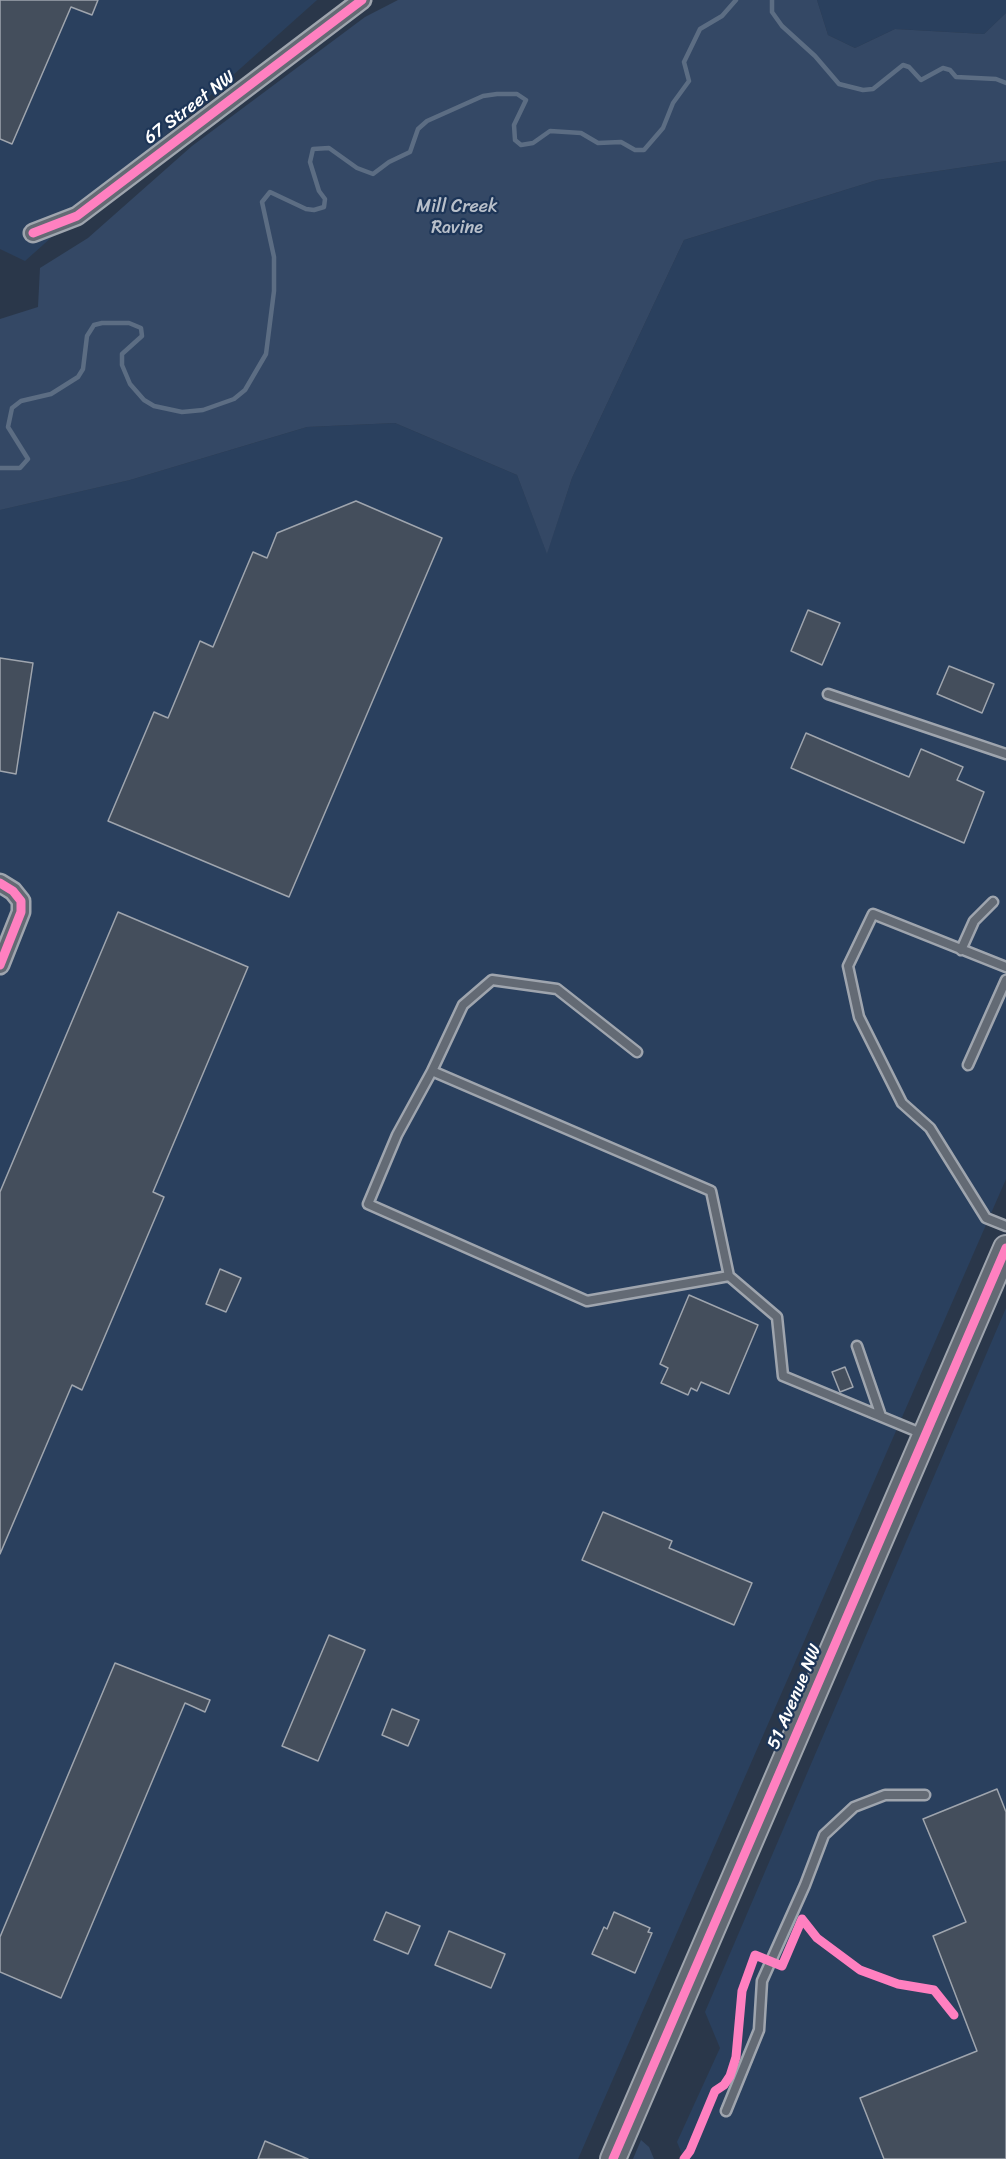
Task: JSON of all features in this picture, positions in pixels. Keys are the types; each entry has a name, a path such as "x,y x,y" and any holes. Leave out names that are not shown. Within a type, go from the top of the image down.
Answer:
{"street":[{"name":"67 Street NW","path":"33,233 76,216 362,0"},
{"path":"0,883 13,891 21,901 21,912 0,965"},
{"name":"51 Avenue NW","path":"613,2159 1006,1248"}],"lane":[{"path":"828,694 1006,754"},
{"path":"961,950 974,921 993,902"},
{"path":"1006,967 873,914 848,966 859,1017 902,1103 930,1128 986,1218 1006,1226"},
{"path":"637,1052 556,989 492,980 463,1005 432,1071 397,1135 368,1204 587,1301 729,1276"},
{"path":"968,1065 1006,980"},
{"path":"432,1071 711,1191 729,1276 777,1317 783,1376 926,1435"},
{"path":"857,1346 881,1416"},
{"path":"726,2111 759,2030 762,1981 805,1885 824,1835 854,1807 885,1795 926,1796"}],"shaded area":[{"path":"0,0 317,0 25,261 0,249"},
{"path":"817,0 1006,0 1006,13 984,34 895,29 855,48 828,35"},
{"path":"1006,161 1006,1179 578,2159 0,2159 0,510 130,480 307,427 395,423 517,475 547,553 572,478 684,240 877,180"},
{"path":"1006,1308 1006,2159 684,2159 677,2142 720,2048 705,2012"}],"green space":[{"name":"Mill Creek Ravine","path":"398,0 817,0 828,35 855,48 895,29 984,34 1006,13 1006,161 877,180 684,240 572,478 547,554 517,475 395,423 307,427 130,480 0,510 0,319 38,307 40,268 88,238 192,146 365,17"},
{"path":"641,2140 649,2147 654,2159 633,2159"}],"building":[{"path":"0,0 98,0 92,15 71,7 12,144 0,139"},
{"path":"356,501 442,538 289,897 108,821 154,712 168,718 200,641 213,647 253,552 267,558 277,533"},
{"path":"808,610 840,623 822,665 791,651"},
{"path":"0,658 33,663 16,774 0,771"},
{"path":"949,666 994,684 982,713 937,694"},
{"path":"806,733 909,777 921,749 963,767 957,780 984,792 964,843 791,768"},
{"path":"118,912 248,967 153,1192 164,1197 82,1390 72,1385 0,1554 0,1192"},
{"path":"220,1269 241,1278 226,1312 206,1304"},
{"path":"689,1295 758,1325 729,1394 701,1382 697,1391 691,1388 688,1395 661,1383 668,1368 660,1364"},
{"path":"845,1367 853,1387 840,1392 832,1372"},
{"path":"603,1512 672,1541 669,1548 752,1583 734,1625 582,1560"},
{"path":"329,1635 365,1650 318,1761 282,1746"},
{"path":"115,1663 210,1700 205,1712 185,1703 61,1998 0,1972 0,1937"},
{"path":"392,1709 419,1720 408,1746 382,1735"},
{"path":"997,1789 1006,1812 1006,2159 884,2159 860,2098 977,2051 933,1936 966,1922 923,1819"},
{"path":"386,1912 420,1926 408,1954 374,1940"},
{"path":"614,1912 650,1928 648,1932 652,1933 635,1973 592,1954 604,1927 607,1929"},
{"path":"449,1931 505,1954 491,1988 435,1965"},
{"path":"265,2141 308,2159 258,2159"}],"waterway":[{"path":"0,468 20,468 28,459 8,427 12,408 21,401 51,394 78,377 83,369 87,336 94,325 129,323 141,328 142,336 122,354 122,365 130,384 144,400 154,406 182,412 203,410 234,399 245,390 266,354 274,291 274,257 262,202 270,192 306,209 314,210 324,207 325,199 319,191 310,162 313,149 329,148 357,168 373,174 389,162 410,152 418,129 427,121 483,96 517,94 526,100 514,125 515,140 521,145 533,143 550,131 581,133 598,143 621,142 635,150 644,150 663,128 673,103 689,81 684,62 700,29 722,16 736,0"},
{"path":"772,0 772,12 782,26 815,56 839,84 863,90 873,89 903,65 909,67 921,80 943,68 950,70 956,77 996,79 1006,83"}],"cycle path":[{"path":"33,233 77,216 362,0"},
{"path":"0,883 13,891 21,901 21,912 0,965"},
{"path":"613,2159 1006,1248"},
{"path":"684,2159 690,2151 715,2091 724,2085 730,2076 736,2057 742,1991 755,1955 782,1966 802,1919 817,1938 860,1970 898,1984 934,1990 954,2015"}]}
